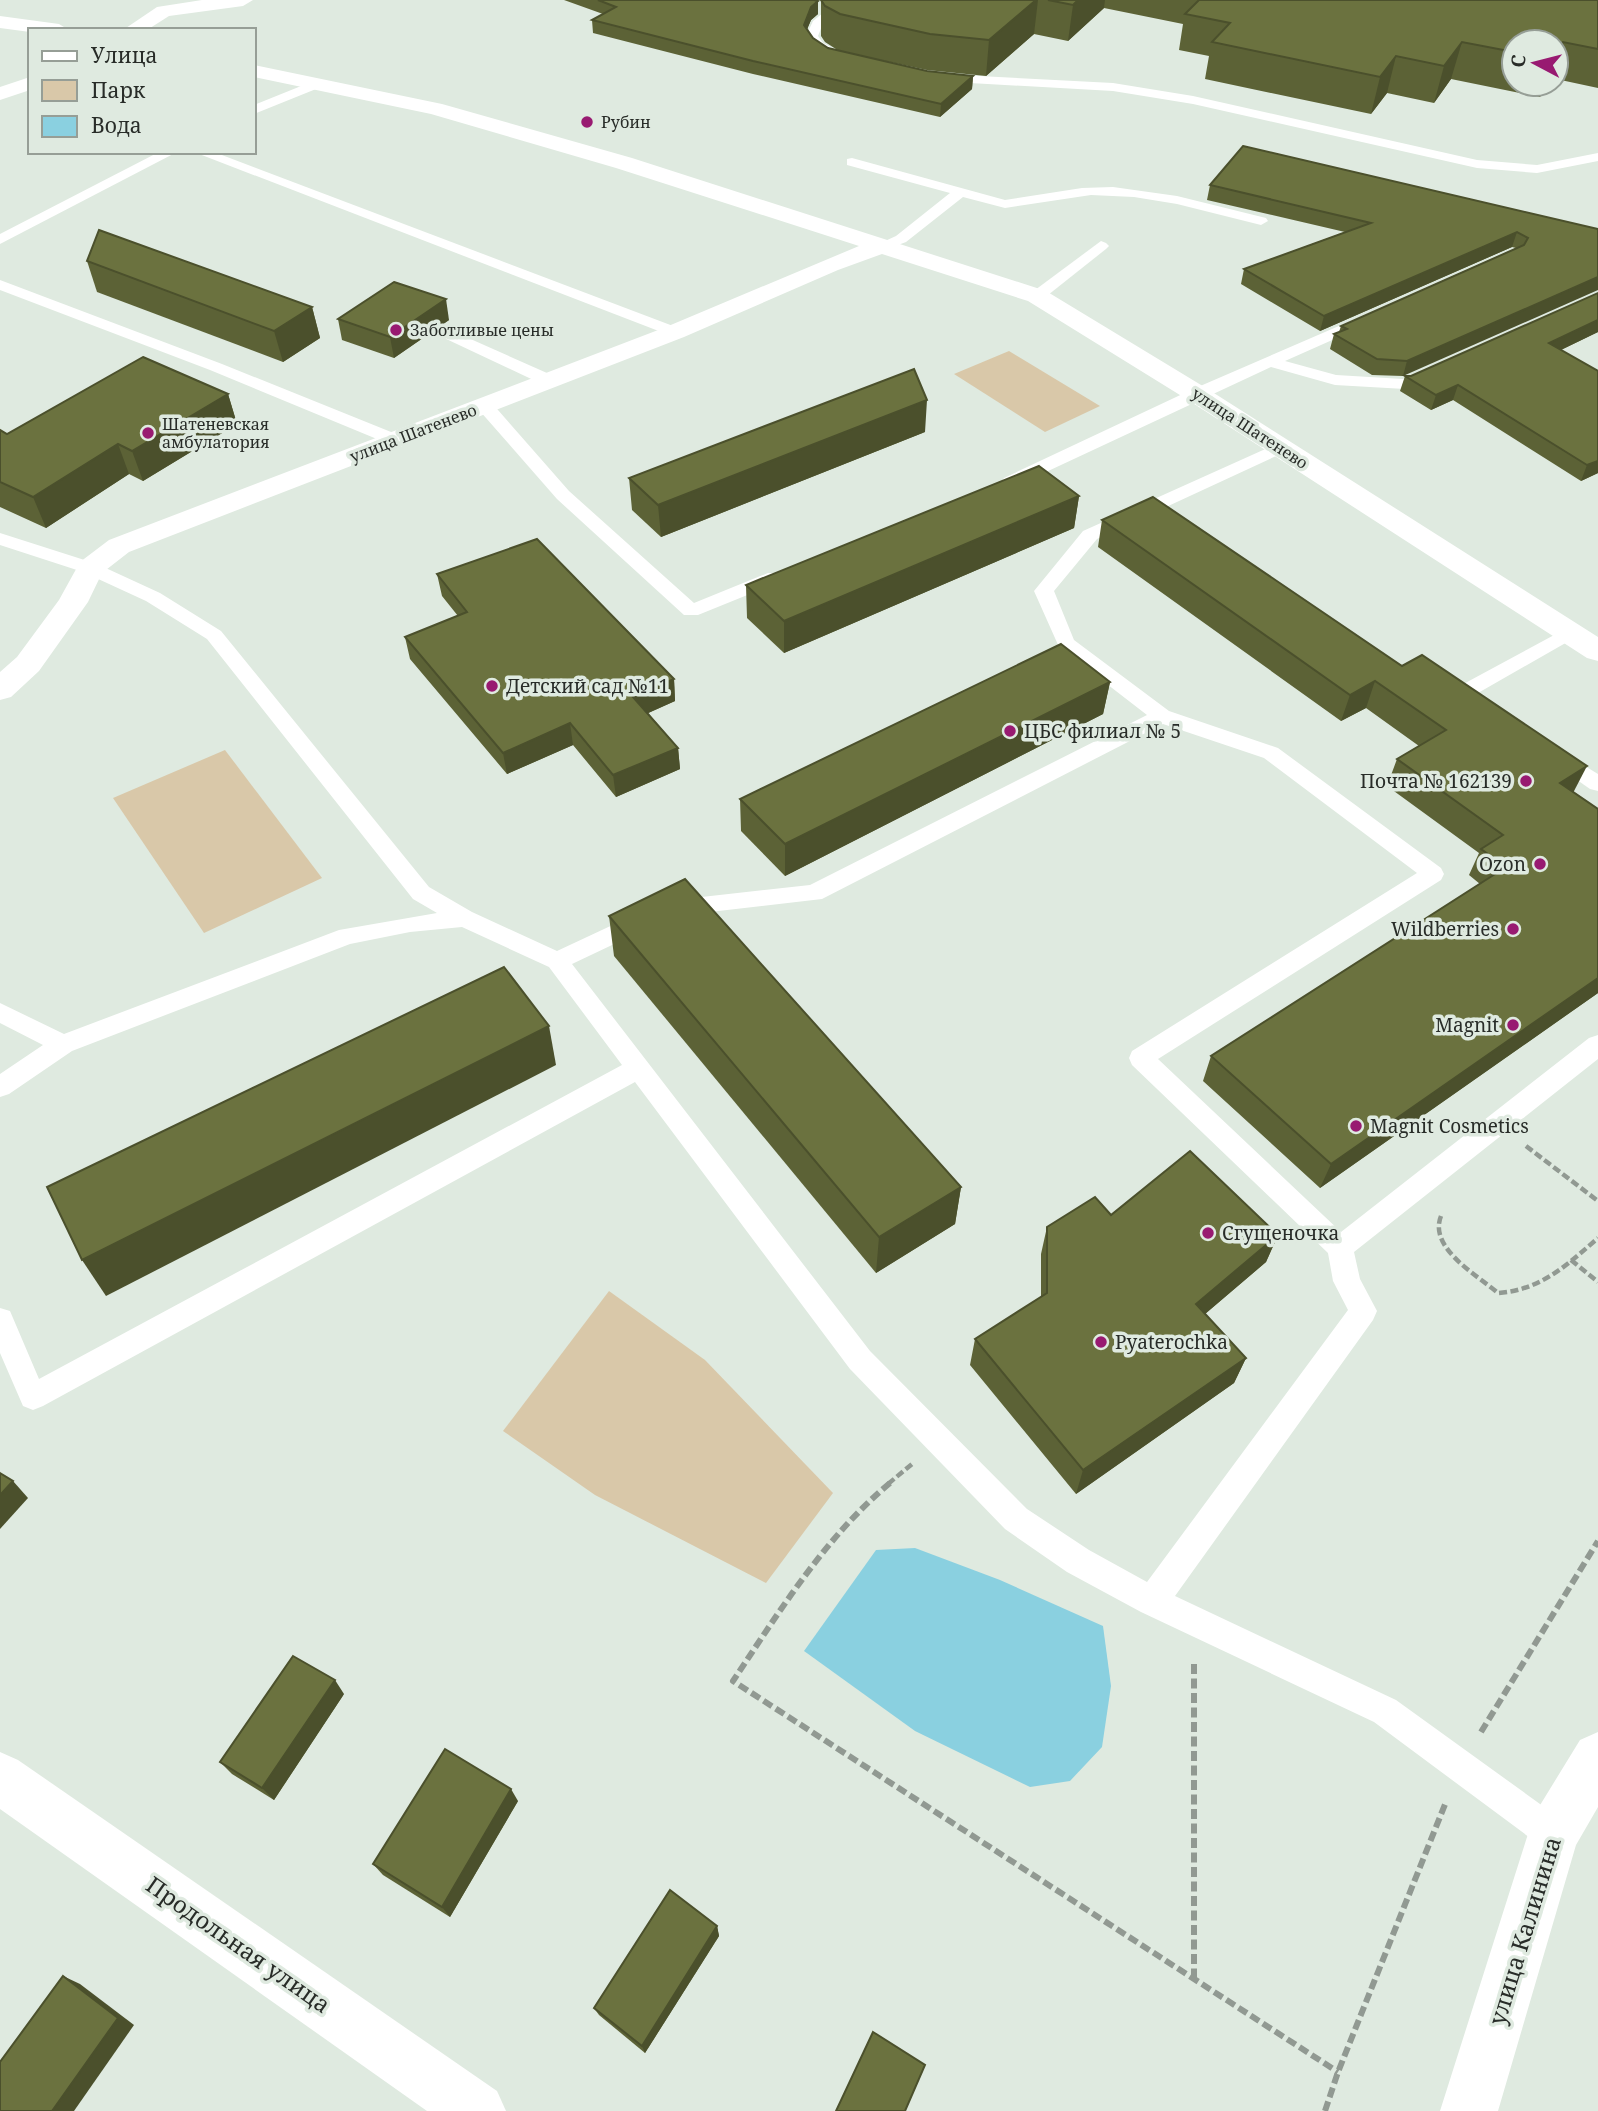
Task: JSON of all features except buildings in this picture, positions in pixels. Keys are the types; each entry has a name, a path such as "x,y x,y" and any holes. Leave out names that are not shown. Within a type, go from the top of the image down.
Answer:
{"street":[{"path":"146,0 164,11"},
{"path":"136,28 164,11 243,0"},
{"path":"0,22 44,28"},
{"name":"улица Шатенево","path":"256,71 435,108 624,163 1037,296 1198,394 1598,651"},
{"path":"0,94 28,84"},
{"name":"улица Шатенево","path":"0,690 28,664 51,633 73,602 90,568 119,546 675,332 830,265 882,246"},
{"name":"улица Калинина","path":"1469,2111 1553,1834 1598,1758"},
{"name":"Продольная улица","path":"0,1778 477,2111"}],"lane":[{"path":"846,0 817,24 812,36 818,46 834,55 860,62"},
{"path":"927,77 965,82 1113,87 1193,100 1477,164 1537,169 1598,157"},
{"path":"256,109 316,84"},
{"path":"0,240 166,154"},
{"path":"206,154 675,332"},
{"path":"852,162 960,192 1016,204 1089,191 1128,192 1174,198 1261,221"},
{"path":"882,246 901,239 960,192"},
{"path":"1037,296 1101,246"},
{"path":"0,285 216,367 395,440"},
{"path":"998,487 1379,313"},
{"path":"448,334 550,380"},
{"path":"1270,362 1335,380 1405,384 1453,362"},
{"path":"485,405 563,495 691,611 793,570"},
{"path":"1152,1601 1363,1311 1347,1281 1340,1248 1141,1058 1433,874 1271,753 1162,716 1066,643 1044,591 1090,536 1281,447"},
{"path":"0,539 90,568 153,597 214,635 421,892 464,918 557,961 860,1360 1016,1520 1078,1561 1152,1601 1385,1711 1553,1834"},
{"path":"1497,716 1463,693 1569,633"},
{"path":"557,961 667,909 814,893 1162,716"},
{"path":"1542,746 1598,784"},
{"path":"0,1087 63,1044 347,936 410,924 464,918"},
{"path":"0,1012 63,1044"},
{"path":"1340,1248 1598,1045"},
{"path":"0,1320 33,1397 638,1068"}],"path":[{"path":"1518,1155 1528,1147 1598,1201"},
{"path":"1449,1210 1439,1218 1438,1234 1445,1248 1498,1293 1519,1293 1544,1284 1598,1238"},
{"path":"1571,1260 1598,1282"},
{"path":"939,1441 862,1506 779,1611 733,1681 1338,2072"},
{"path":"1325,2111 1338,2072 1460,1766 1598,1541"},
{"path":"1194,1621 1194,1978"}],"green space":[{"path":"1009,351 1100,406 1045,432 954,374"},
{"path":"225,750 322,878 204,933 113,798"},
{"path":"609,1291 705,1360 833,1493 766,1583 595,1495 503,1431"}],"water":[{"path":"915,1548 1000,1580 1103,1626 1111,1686 1102,1747 1070,1781 1030,1787 915,1731 804,1651 876,1550"}],"place":[{"name":"Рубин","path":"587,122"},
{"name":"Заботливые цены","path":"396,330"},
{"name":"Шатеневская амбулатория","path":"148,433"},
{"name":"Детский сад №11","path":"492,686"},
{"name":"ЦБС филиал № 5","path":"1010,731"},
{"name":"Почта № 162139","path":"1526,781"},
{"name":"Ozon","path":"1540,864"},
{"name":"Wildberries","path":"1513,929"},
{"name":"Magnit","path":"1513,1025"},
{"name":"Magnit Cosmetics","path":"1356,1126"},
{"name":"Сгущеночка","path":"1208,1233"},
{"name":"Pyaterochka","path":"1101,1342"}]}
